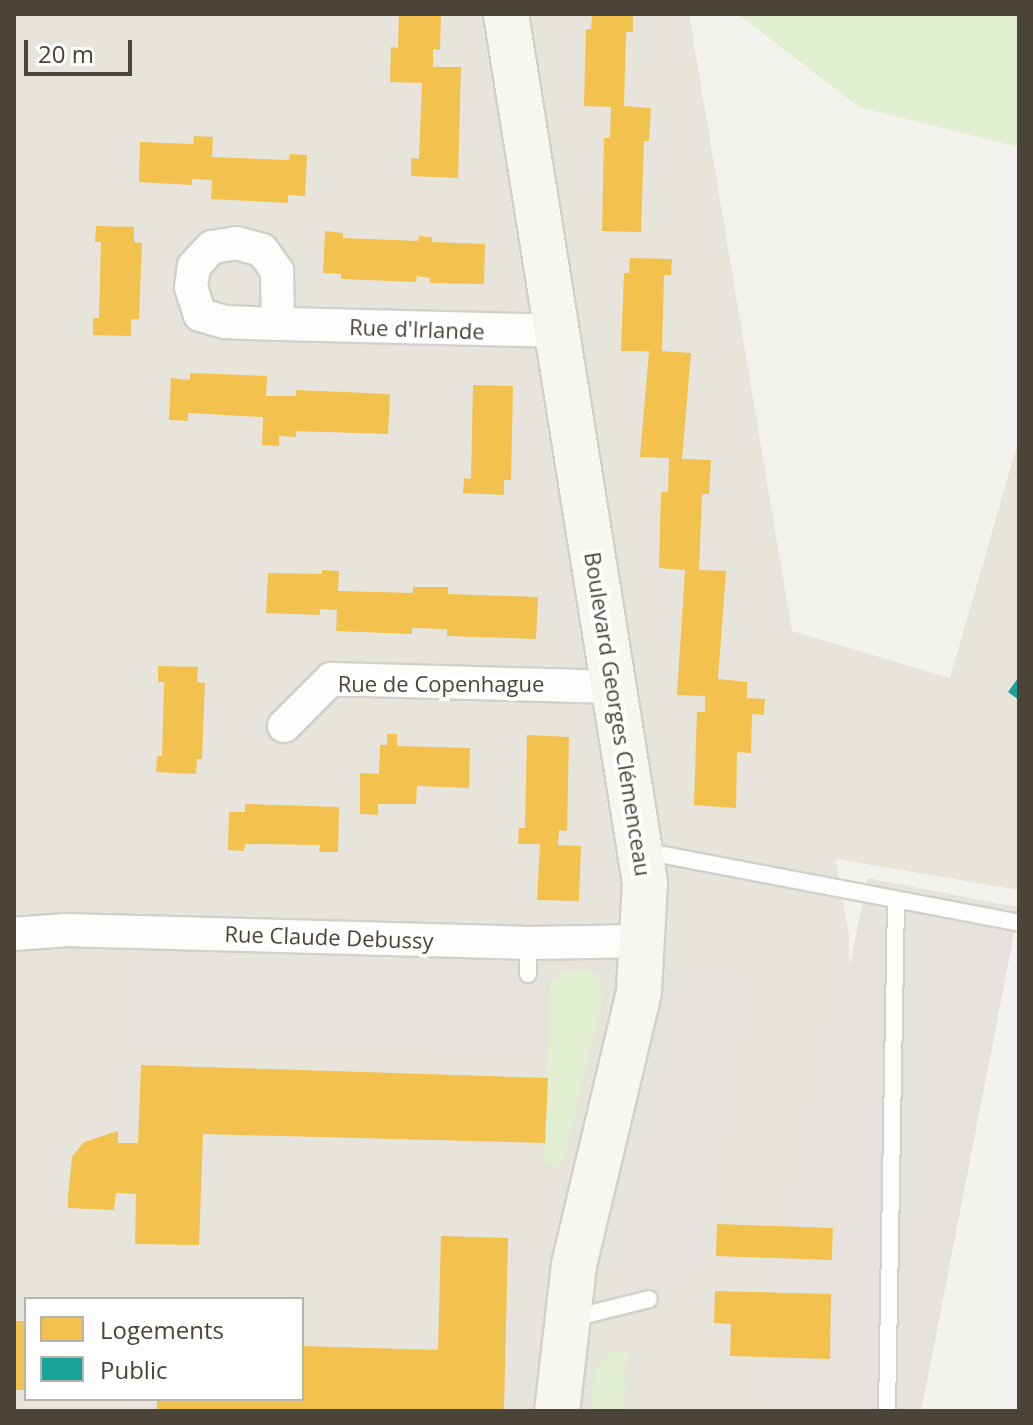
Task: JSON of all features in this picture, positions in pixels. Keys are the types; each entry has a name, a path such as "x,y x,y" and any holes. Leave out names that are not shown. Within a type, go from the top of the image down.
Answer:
{"street":[{"name":"Boulevard Georges Clémenceau","path":"506,14 642,851 645,941 639,992 574,1265 557,1411"},
{"name":"Rue d'Irlande","path":"278,324 556,331"},
{"name":"Rue de Copenhague","path":"284,726 331,679 616,687"},
{"name":"Rue Claude Debussy","path":"14,934 162,944 528,958 645,941"}],"lane":[{"path":"642,851 1019,923"},
{"path":"887,1411 896,900"},
{"path":"567,1320 649,1299"}],"shaded area":[{"path":"14,14 689,14 792,631 950,678 1019,438 1019,890 835,859 849,935 856,1411 14,1411"},
{"path":"867,878 1019,908 921,1411 816,1411 765,1401"},
{"path":"144,955 505,963 506,974 549,974 548,1055 142,1044"},
{"path":"663,966 756,976 704,1257 659,1310 632,1274 609,1269"}],"green space":[{"path":"738,14 1019,14 1019,147 859,107"},
{"path":"584,969 596,972 604,996 562,1166 544,1164 549,985 565,971"},
{"path":"609,1352 627,1352 624,1411 591,1411 595,1368"}],"building: Logements":[{"path":"399,14 441,14 440,50 433,49 433,67 461,67 458,178 411,176 411,158 419,159 422,83 390,82 391,47 398,48"},
{"path":"592,14 633,14 633,32 626,32 624,106 651,108 649,141 644,141 641,232 602,231 604,138 610,138 611,107 584,106 586,29 591,29"},
{"path":"194,136 213,137 212,157 289,160 290,154 307,155 305,196 288,195 288,203 211,199 212,180 192,179 192,185 139,182 140,142 193,144"},
{"path":"96,226 134,227 134,242 142,243 139,319 131,319 131,336 93,335 93,318 99,318 101,242 95,242"},
{"path":"325,231 343,233 343,238 418,241 419,236 432,237 432,242 485,244 484,284 430,283 430,278 417,276 416,282 341,279 341,274 323,273"},
{"path":"630,258 672,259 671,275 664,275 662,351 691,353 682,459 711,460 709,494 702,494 699,570 726,571 718,679 747,682 747,698 765,699 764,715 752,714 751,753 737,752 736,808 694,805 697,712 705,712 705,696 677,695 685,570 659,568 661,492 668,492 669,458 640,457 649,351 621,351 624,273 629,273"},
{"path":"190,373 267,376 266,396 296,396 296,390 390,394 388,434 296,431 296,437 279,436 279,446 262,445 263,417 188,413 188,421 169,420 171,378 190,380"},
{"path":"473,385 513,386 511,480 504,480 504,495 463,493 464,478 471,479"},
{"path":"322,570 339,571 338,591 413,593 413,587 448,587 448,594 538,597 536,639 447,636 447,629 412,628 412,634 336,631 337,610 320,609 320,615 266,613 268,573 322,574"},
{"path":"158,666 198,667 197,682 205,683 202,759 197,759 196,774 156,772 157,756 162,756 164,682 158,682"},
{"path":"387,734 397,734 397,746 470,748 469,788 417,786 416,804 378,804 378,815 360,814 360,773 379,774 380,745 387,745"},
{"path":"527,735 569,737 567,831 559,830 558,845 581,846 579,901 537,900 540,844 518,844 519,828 525,828"},
{"path":"245,804 339,807 338,852 319,852 320,845 245,844 244,851 228,850 229,812 245,812"},
{"path":"141,1065 548,1078 545,1143 203,1134 199,1245 135,1244 136,1194 116,1193 114,1210 68,1208 68,1197 72,1157 84,1142 118,1131 118,1143 138,1143"},
{"path":"717,1224 833,1228 832,1260 716,1256"},
{"path":"441,1236 508,1238 504,1411 157,1411 157,1401 304,1401 304,1346 438,1350"},
{"path":"715,1291 831,1294 830,1359 730,1356 731,1324 714,1323"},
{"path":"14,1321 24,1321 24,1390 14,1390"}],"building: Public":[{"path":"1019,677 1019,700 1008,692"}]}
